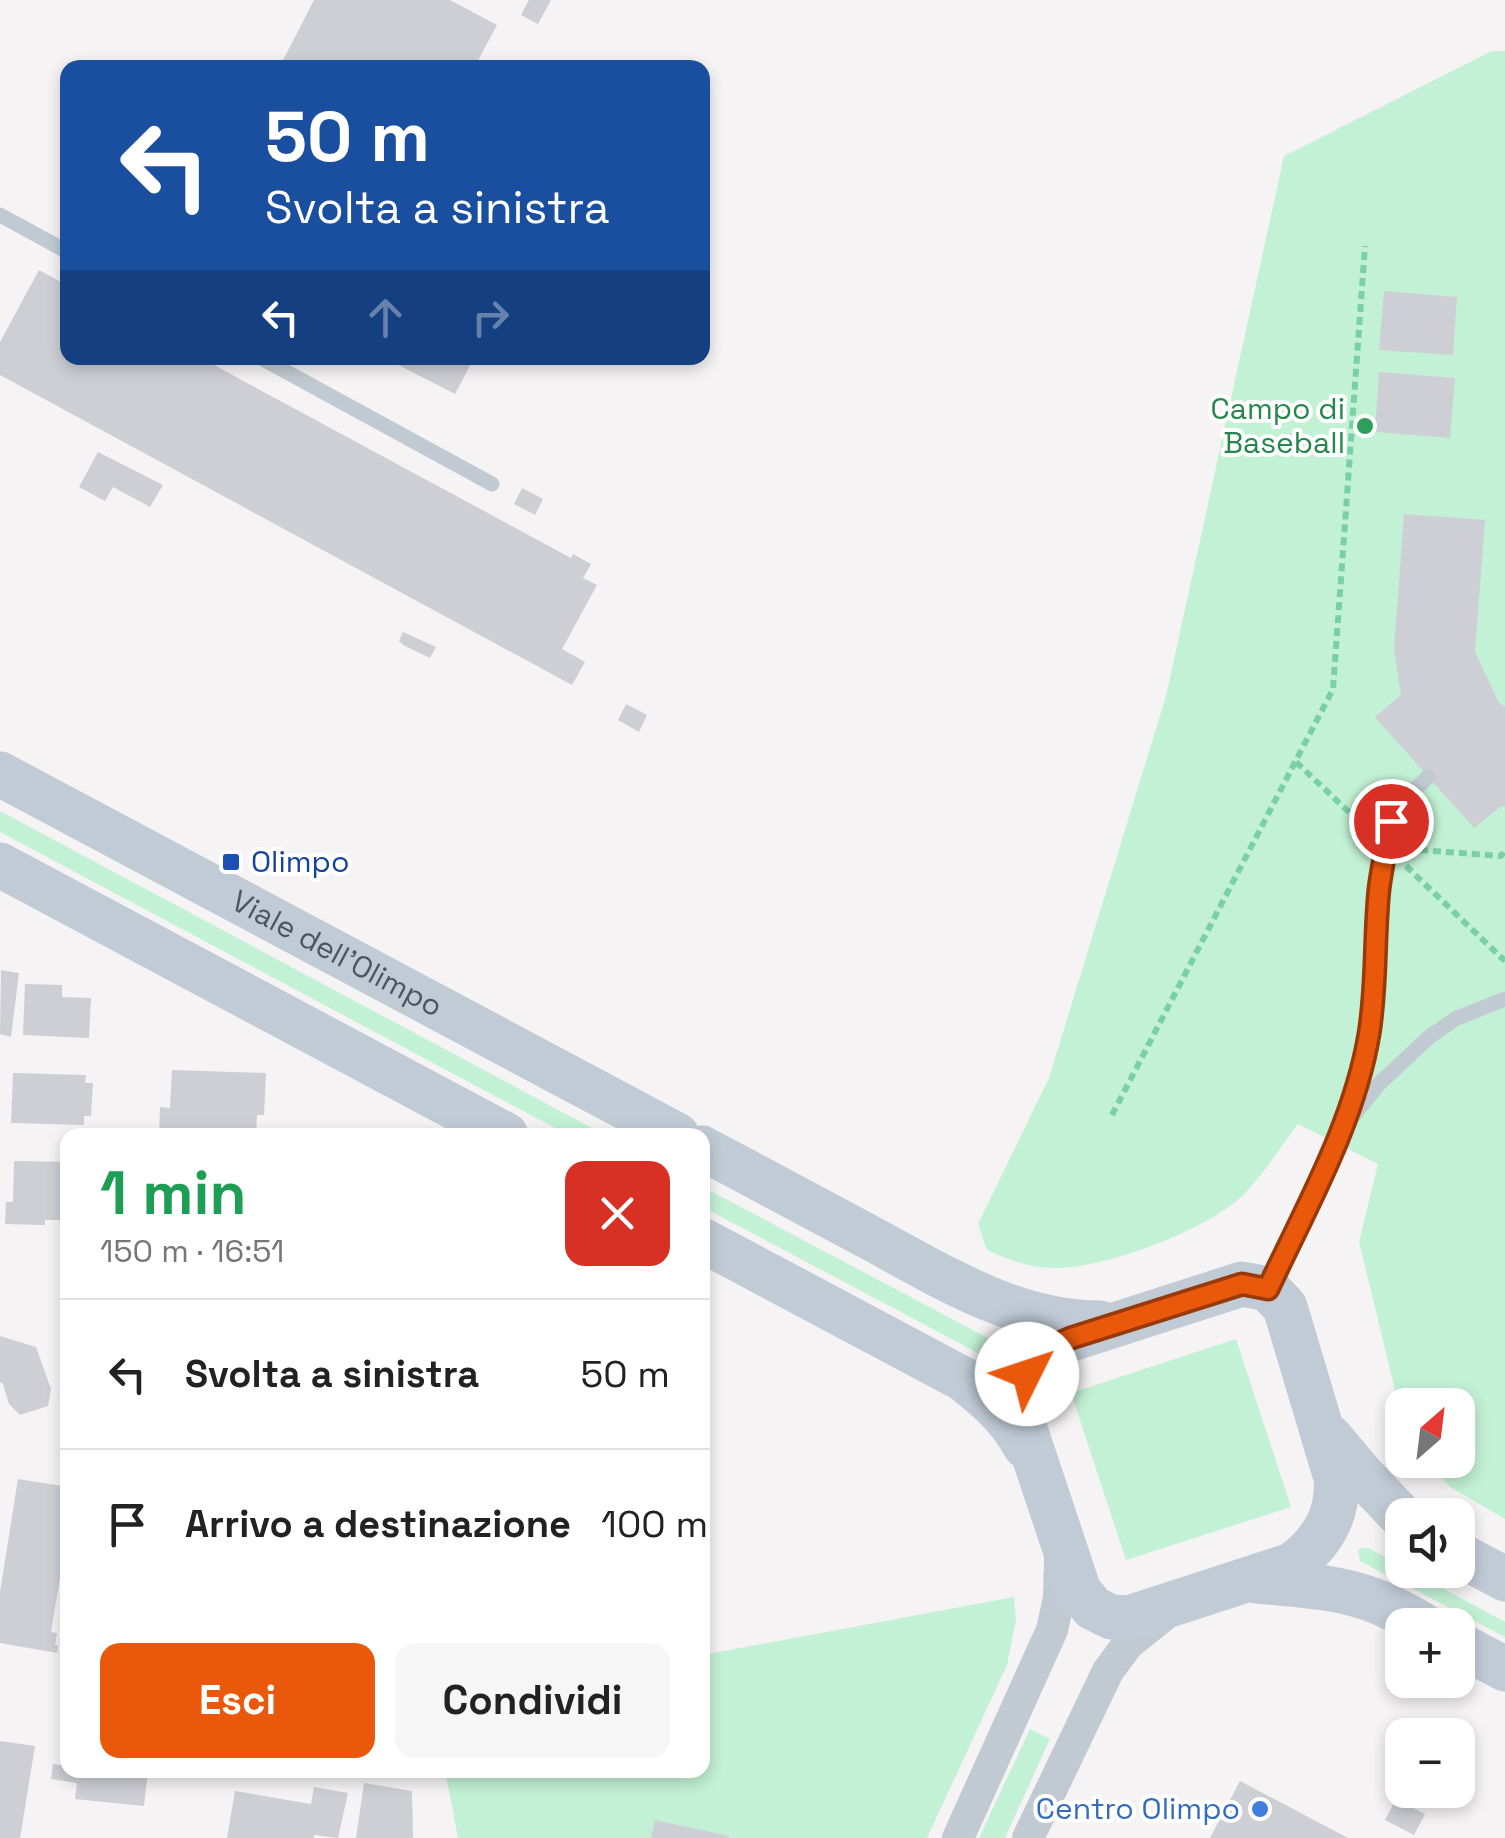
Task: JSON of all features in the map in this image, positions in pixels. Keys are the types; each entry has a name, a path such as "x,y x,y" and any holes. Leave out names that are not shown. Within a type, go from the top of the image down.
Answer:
{"street":[{"name":"Viale dell'Olimpo","path":"0,774 664,1128"},
{"path":"0,865 493,1128"},
{"path":"710,1152 1000,1304 1047,1318 1122,1322"},
{"path":"710,1244 962,1379 998,1406 1037,1469"},
{"path":"1242,1284 1268,1289 1285,1307 1336,1478 1338,1499 1328,1528 1310,1552 1292,1565 1250,1580 1128,1618 1111,1617 1092,1608 1078,1591 1022,1420 1019,1400 1027,1374 1046,1349 1071,1338 1242,1284"},
{"path":"1322,1426 1385,1499"},
{"path":"958,1838 1052,1630 1060,1598 1056,1524"},
{"path":"1475,1563 1505,1580"},
{"path":"1250,1580 1323,1586 1389,1608"},
{"path":"1028,1838 1108,1671 1128,1644 1186,1601"},
{"path":"1475,1653 1505,1669"}],"lane":[{"path":"0,215 60,248"},
{"path":"274,365 492,484"},
{"path":"1268,1289 1342,1130 1358,1082 1369,1036 1380,887 1391,821 1404,800 1428,777"},
{"path":"1342,1130 1379,1084 1429,1037 1455,1019 1505,999"}],"path":[{"path":"1112,1114 1333,690 1365,246"},
{"path":"1386,848 1500,856 1505,851"}],"green space":[{"name":"Campo di Baseball","path":"1492,51 1505,51 1505,1519 1475,1498 1450,1487 1442,1478 1475,1478 1475,1388 1395,1388 1359,1242 1378,1164 1298,1124 1246,1192 1209,1220 1128,1254 1075,1267 1037,1267 995,1254 987,1250 978,1224 1049,1078 1166,696 1284,156"},
{"path":"0,811 592,1128 555,1128 0,832"},
{"path":"710,1191 995,1344 991,1354 978,1353 710,1211"},
{"path":"1236,1339 1291,1507 1126,1560 1071,1393"},
{"path":"1368,1548 1385,1557 1385,1574 1360,1561 1358,1550"},
{"path":"1412,1588 1442,1588 1505,1622 1505,1637 1475,1621 1475,1608 1450,1608"},
{"path":"1014,1597 1016,1620 1007,1665 927,1838 458,1838 447,1778 710,1778 710,1654"},
{"path":"1030,1729 1050,1739 1005,1838 979,1838"}],"building":[{"path":"314,0 450,0 497,25 478,60 283,60"},
{"path":"529,0 551,0 538,24 521,15"},
{"path":"39,270 60,282 60,365 214,365 571,558 573,554 591,564 583,578 597,585 562,649 585,662 572,685 0,375 0,342"},
{"path":"1384,291 1457,297 1453,355 1379,350"},
{"path":"399,365 470,365 455,394"},
{"path":"1379,372 1455,378 1450,438 1375,432"},
{"path":"98,452 163,485 150,507 113,487 105,501 79,487"},
{"path":"522,488 543,499 535,515 514,504"},
{"path":"1404,514 1485,520 1475,652 1499,703 1505,707 1505,807 1501,806 1474,828 1375,717 1401,695 1394,649"},
{"path":"403,632 436,647 430,658 403,645 399,641"},
{"path":"626,704 647,715 639,732 618,720"},
{"path":"1,970 19,973 11,1037 0,1034"},
{"path":"25,984 62,985 62,997 91,998 89,1038 23,1035"},
{"path":"172,1070 266,1073 264,1115 257,1115 256,1128 159,1128 160,1107 170,1108"},
{"path":"13,1073 86,1075 85,1083 93,1083 91,1116 84,1116 84,1125 11,1123"},
{"path":"14,1161 60,1162 60,1220 45,1220 45,1225 5,1224 6,1202 13,1202"},
{"path":"0,1336 36,1347 51,1389 48,1406 20,1415 9,1404 0,1382"},
{"path":"18,1479 60,1486 60,1577 51,1632 57,1633 57,1653 0,1643 0,1592"},
{"path":"0,1741 35,1746 20,1838 0,1838"},
{"path":"53,1764 60,1765 60,1778 147,1778 144,1806 75,1799 77,1783 51,1779"},
{"name":"Centro Olimpo","path":"1240,1781 1348,1838 1210,1838"},
{"path":"364,1783 412,1791 413,1838 356,1838"},
{"path":"314,1787 348,1793 338,1838 227,1838 235,1791 311,1804"},
{"path":"1391,1808 1413,1808 1425,1814 1414,1835 1385,1820"},
{"path":"655,1820 729,1836 729,1838 651,1838"}],"place":[{"name":"Campo di Baseball","path":"1365,426"},
{"name":"Olimpo","path":"231,862"},
{"name":"Centro Olimpo","path":"1260,1809"}],"route":[{"path":"1027,1374 1046,1349 1071,1338 1242,1284 1268,1289 1342,1130 1358,1082 1369,1036 1380,887 1391,821"}]}
